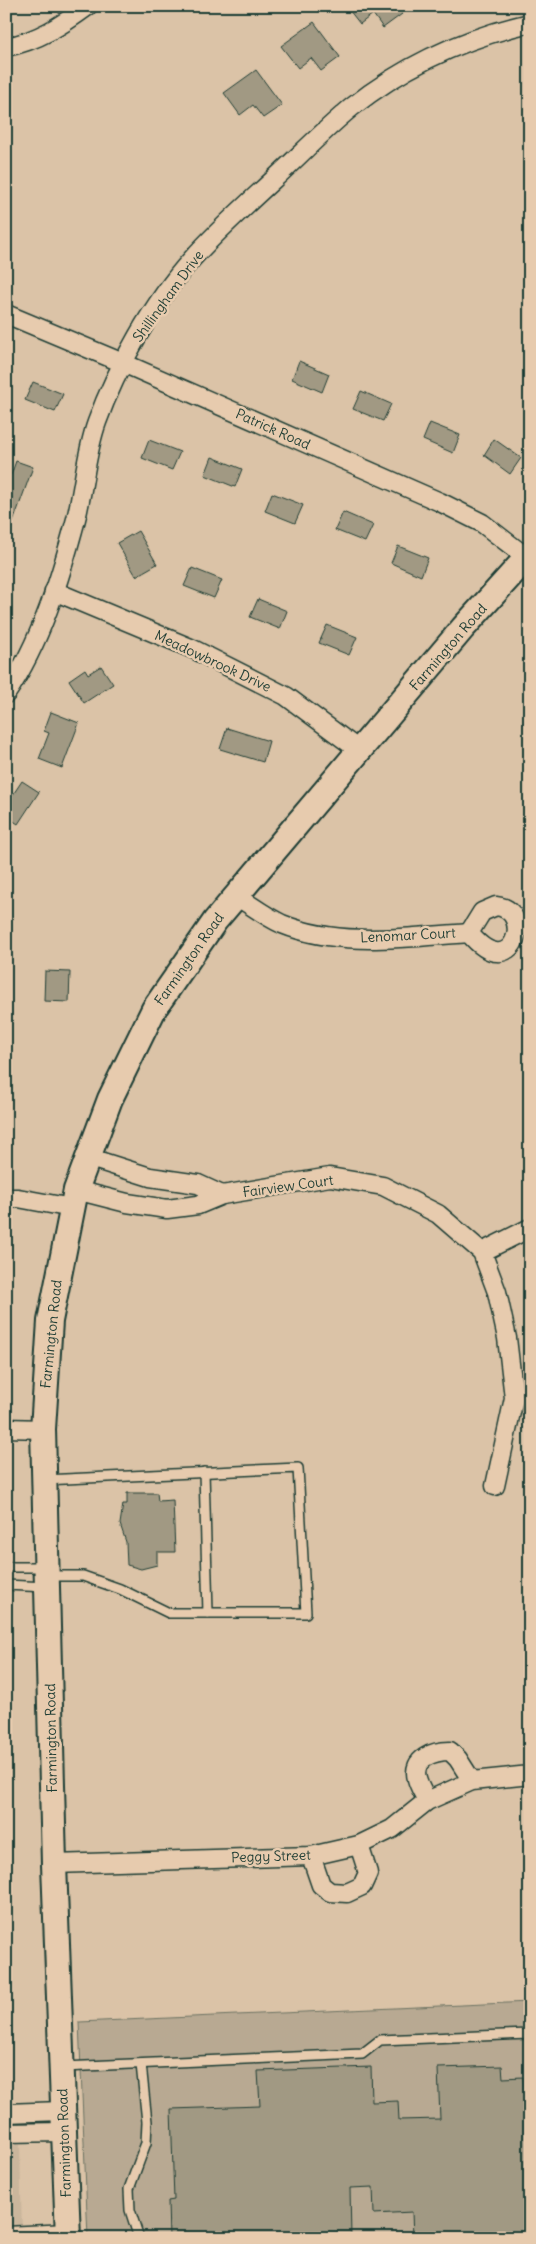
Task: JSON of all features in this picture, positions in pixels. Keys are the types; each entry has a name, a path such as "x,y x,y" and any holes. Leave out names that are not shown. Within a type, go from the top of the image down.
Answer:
{"street":[{"path":"6,47 28,43 58,28 88,6"},
{"name":"Shillingham Drive","path":"6,694 46,618 76,518 97,423 123,362 149,318 190,261 230,218 353,106 398,76 463,41 530,22"},
{"name":"Patrick Road","path":"6,314 123,362 440,502 482,523 529,557"},
{"name":"Farmington Road","path":"68,2235 62,2121 54,1864 44,1429 50,1321 74,1199 87,1157 110,1099 154,1009 215,921 463,628 529,557"},
{"name":"Meadowbrook Drive","path":"54,591 193,649 286,696 360,751"},
{"name":"Lenomar Court","path":"236,896 282,924 323,936 374,939 469,933"},
{"path":"87,1157 150,1177 198,1184 222,1195"},
{"name":"Fairview Court","path":"6,1198 74,1199 127,1203 167,1209 198,1205 222,1195 330,1177 383,1186 438,1214 482,1252 497,1292 507,1338 514,1398 495,1486"},
{"path":"482,1252 530,1228"},
{"path":"6,1428 44,1429"},
{"path":"427,1801 417,1778 418,1766 425,1756 438,1751 450,1751 458,1759 472,1781"},
{"name":"Peggy Street","path":"54,1864 311,1856 359,1845 392,1828 427,1801 472,1781 530,1775"},
{"path":"311,1856 320,1885 330,1892 347,1893 362,1886 368,1873 359,1845"},
{"path":"6,2113 62,2121"},
{"path":"6,2134 62,2121"},
{"path":"6,2236 68,2235"}],"lane":[{"path":"6,1585 47,1577 83,1576 120,1589 169,1613 306,1612 298,1468 44,1480"},
{"path":"204,1472 208,1613"},
{"path":"6,1567 47,1577"},
{"path":"61,2066 362,2054 380,2040 530,2034"},
{"path":"139,2238 130,2210 130,2189 146,2136 147,2122 141,2064"}],"shaded area":[{"path":"6,1611 10,1780 6,1780"},
{"path":"530,2002 530,2238 88,2238 79,2022"},
{"path":"6,2144 20,2144 22,2238 6,2238"}],"building":[{"path":"346,6 396,6 402,14 383,28 373,14 360,24"},
{"path":"314,22 340,57 321,71 311,58 298,68 281,46"},
{"path":"256,70 282,105 263,118 253,105 240,115 224,93"},
{"path":"299,361 329,374 322,392 292,379"},
{"path":"33,382 63,394 55,412 25,400"},
{"path":"361,391 391,404 383,421 353,409"},
{"path":"430,423 460,435 453,453 423,440"},
{"path":"494,439 521,458 510,474 484,455"},
{"path":"149,440 180,452 172,470 142,458"},
{"path":"212,457 242,469 235,487 205,475"},
{"path":"16,461 33,467 8,536 6,536 6,473 11,475"},
{"path":"272,493 303,505 295,523 265,511"},
{"path":"343,512 373,525 365,542 335,530"},
{"path":"138,531 157,564 136,576 117,543"},
{"path":"398,546 428,558 421,576 391,563"},
{"path":"192,568 222,580 214,598 184,586"},
{"path":"258,599 287,611 280,629 250,617"},
{"path":"327,625 357,637 349,655 319,643"},
{"path":"101,666 113,684 84,703 69,680 85,669 88,674"},
{"path":"51,712 79,723 62,768 39,759 49,733 44,731"},
{"path":"227,728 269,741 263,762 220,749"},
{"path":"22,781 39,792 18,824 6,816 6,805"},
{"path":"45,971 70,972 69,1002 44,1001"},
{"path":"127,1493 157,1493 158,1501 173,1500 175,1552 157,1552 157,1565 141,1569 127,1565 126,1542 120,1524 123,1504 127,1504"},
{"path":"502,2066 503,2078 523,2077 524,2090 530,2090 530,2238 413,2238 412,2212 374,2214 373,2187 350,2188 351,2238 169,2238 168,2201 174,2200 171,2109 260,2106 258,2071 371,2067 372,2102 398,2101 399,2120 440,2119 438,2068"}]}
